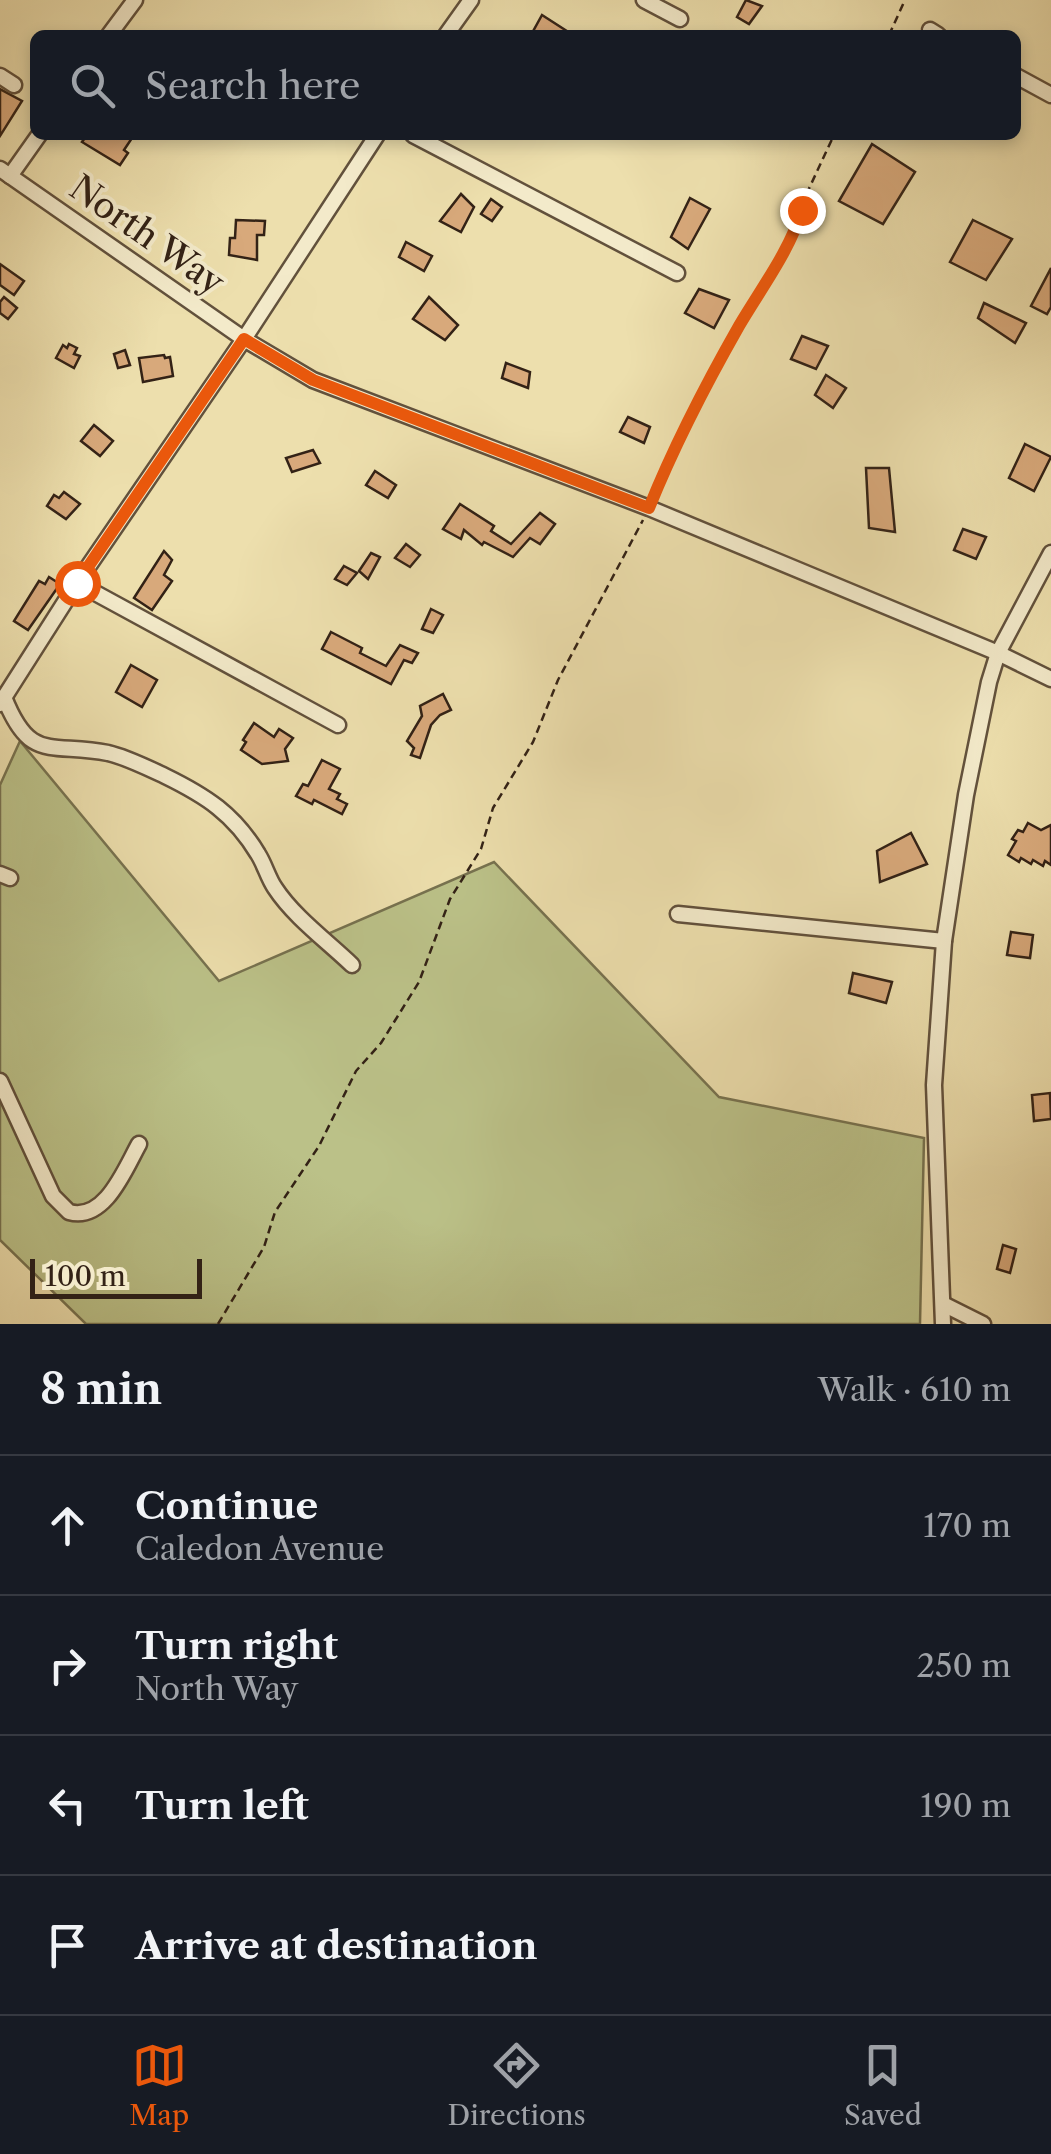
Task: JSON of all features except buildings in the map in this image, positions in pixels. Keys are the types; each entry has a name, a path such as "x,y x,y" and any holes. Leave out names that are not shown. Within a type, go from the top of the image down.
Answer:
{"street":[{"path":"113,30 135,0"},
{"path":"450,30 471,0"},
{"path":"644,0 680,19"},
{"path":"0,76 14,85"},
{"path":"1021,79 1051,95"},
{"path":"5,173 35,140"},
{"path":"352,965 275,889 260,856 235,819 165,776 110,754 45,748 27,738 15,725 2,701 374,140"},
{"path":"423,140 677,273"},
{"name":"North Way","path":"5,173 244,339 313,380 649,508 1051,678"},
{"path":"943,1324 934,1073 944,941 984,702 998,653 1051,553"},
{"path":"77,583 338,725"},
{"path":"678,914 944,941"},
{"path":"0,1081 53,1196 69,1212 87,1212 104,1200 139,1144"},
{"path":"944,1304 983,1324"}],"path":[{"path":"891,30 905,0"},
{"path":"218,1324 264,1247 275,1212 319,1146 356,1071 381,1043 418,982 450,899 481,848 493,808 532,742 558,680 736,331 789,246 806,195 832,140"}],"green space":[{"path":"20,741 219,981 494,862 719,1097 924,1138 920,1324 86,1324 0,1240 0,785"}],"route":[{"path":"77,583 244,339 313,380 649,508 671,455 736,331 789,246 802,210"}]}
